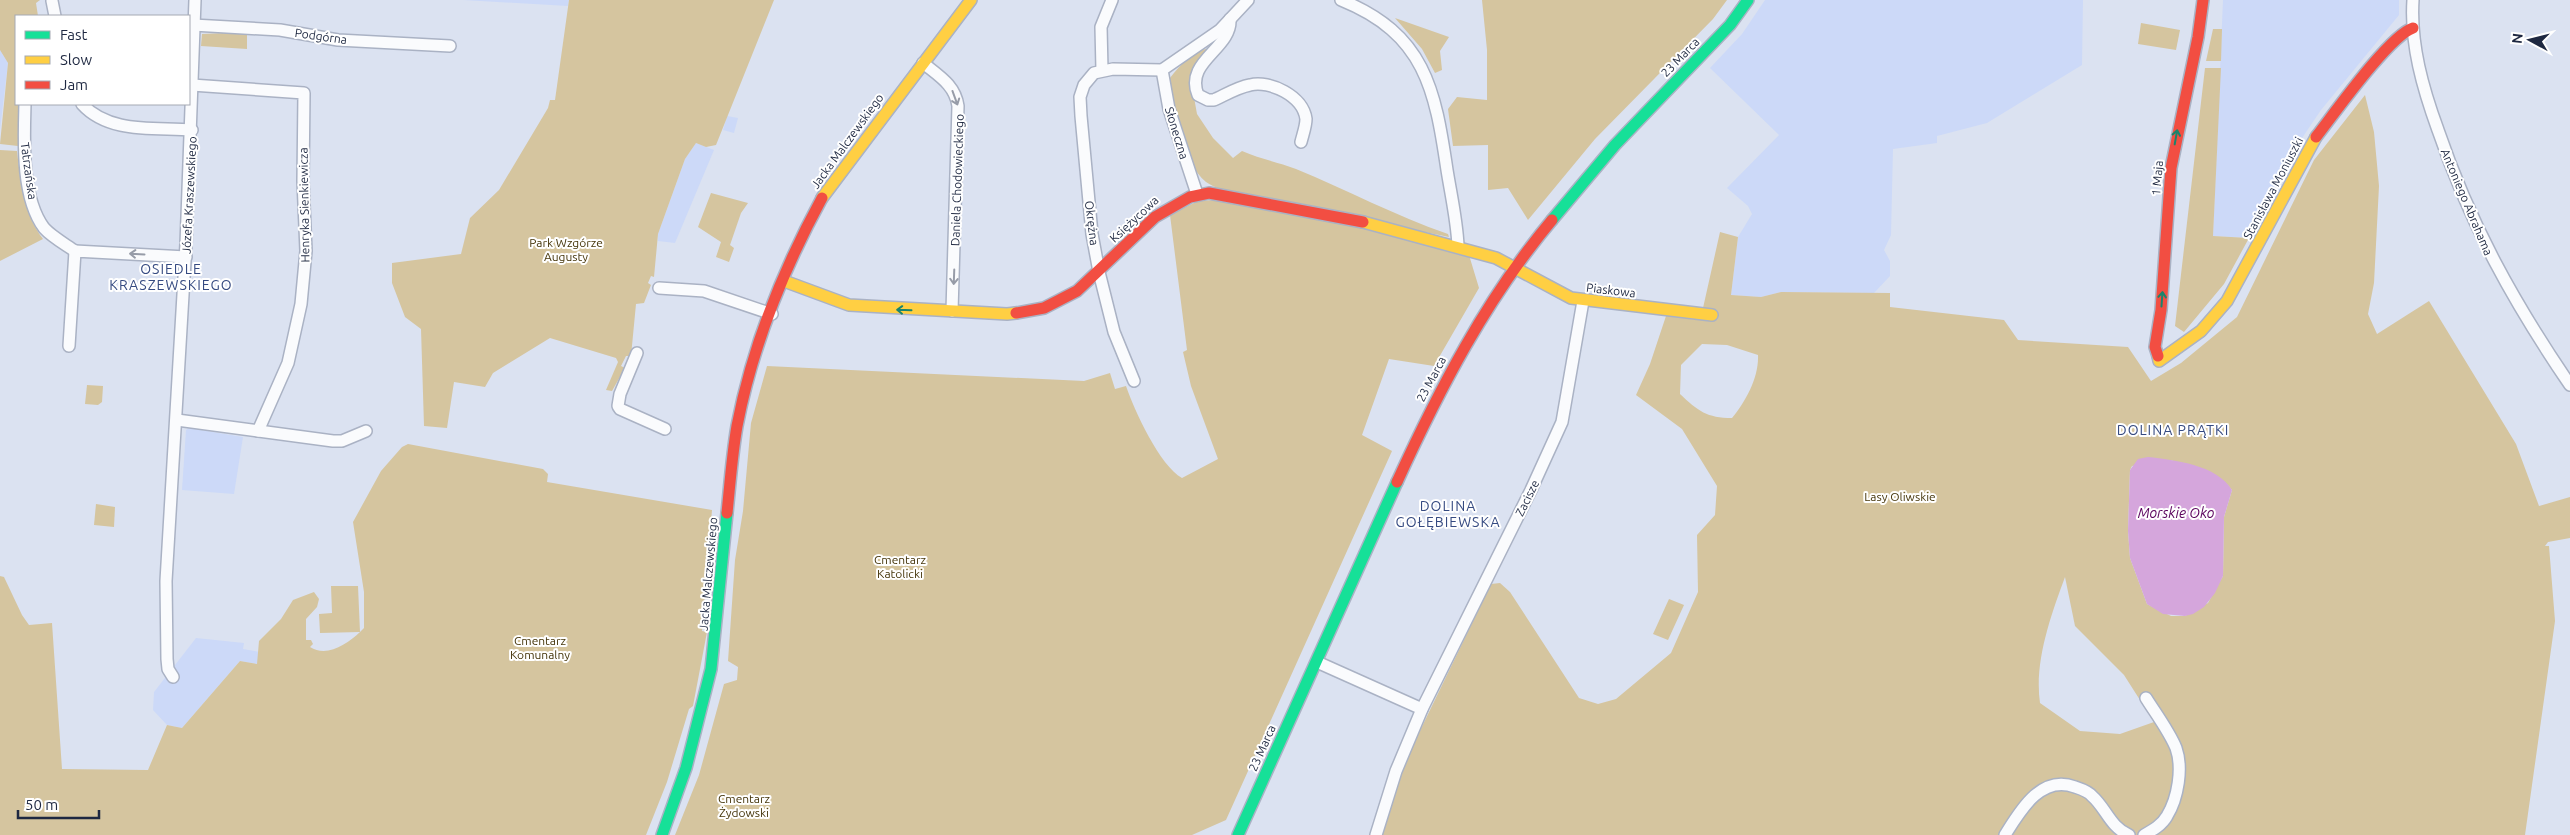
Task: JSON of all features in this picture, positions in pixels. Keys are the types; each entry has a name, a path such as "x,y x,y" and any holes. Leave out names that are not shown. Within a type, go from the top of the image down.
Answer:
{"street":[{"name":"Józefa Kraszewskiego","path":"173,676 168,669 165,609 186,257 192,130 195,0"},
{"name":"Jacka Malczewskiego","path":"662,835 686,768 712,669 731,468 740,408 750,370 808,222 822,196 971,0"},
{"path":"1112,0 1102,27 1102,70 1162,70 1220,30 1248,0"},
{"path":"1341,0 1368,12 1389,26 1407,46 1430,83 1445,158 1458,246"},
{"name":"23 Marca","path":"1238,835 1429,411 1469,339 1514,269 1546,227 1605,157 1713,43 1748,0"},
{"name":"1 Maja","path":"2158,361 2155,347 2161,310 2171,168 2198,37 2203,0"},
{"name":"Antoniego Abrahama","path":"2414,0 2413,28 2430,109 2468,208 2498,270 2532,328 2570,385"},
{"path":"52,1 55,15"},
{"path":"1230,19 1229,32 1197,73 1195,82 1198,95 1208,100 1214,100 1250,85 1264,85 1283,91 1303,109 1306,125 1302,142"},
{"name":"Podgórna","path":"193,26 280,30 338,40 450,46"},
{"name":"Stanisława Moniuszki","path":"2158,361 2201,331 2227,301 2314,139 2388,47 2404,31 2413,28"},
{"name":"Daniela Chodowieckiego","path":"923,63 947,81 954,93 958,106 952,311"},
{"name":"Okrężna","path":"1102,70 1089,76 1080,97 1092,234 1114,332 1134,381"},
{"name":"Słoneczna","path":"1162,70 1169,109 1197,194"},
{"name":"Henryka Sienkiewicza","path":"192,85 304,93 302,181 306,251 301,304 288,363 258,431"},
{"name":"Tatrzańska","path":"25,105 25,149 34,210 44,228 75,251"},
{"path":"83,105 107,123 192,130"},
{"name":"Księżycowa","path":"784,281 849,305 888,309 1007,314 1044,308 1077,291 1164,208 1197,194 1209,193 1360,220 1496,258 1514,269"},
{"path":"69,346 75,251 186,257"},
{"name":"Piaskowa","path":"1514,269 1560,295 1583,302 1712,315"},
{"path":"659,288 704,292 772,314"},
{"name":"Zacisze","path":"1376,835 1396,771 1422,709 1531,490 1562,422 1583,302"},
{"path":"637,354 620,394 618,406 620,409 665,429"},
{"path":"177,420 342,441 366,432"},
{"path":"1317,662 1422,709"},
{"path":"2144,835 2157,827 2167,817 2174,801 2179,771 2172,740 2146,698"},
{"path":"2005,835 2021,809 2037,792 2048,786 2068,784 2091,794 2120,831 2129,835"}],"shaded area":[{"path":"463,0 569,0 568,6"},
{"path":"1765,0 2083,0 2082,65 1987,123 1937,136 1937,143 1893,149 1891,235 1884,250 1890,261 1890,276 1874,293 1781,292 1761,297 1731,295 1738,237 1752,214 1748,206 1727,188 1779,135 1710,68 1742,34"},
{"path":"2223,0 2399,0 2399,15 2321,110 2296,147 2249,238 2213,236"},
{"path":"0,50 8,63 0,130"},
{"path":"727,116 738,118 734,133 723,130"},
{"path":"696,143 714,150 675,243 658,241 658,234 685,159"},
{"path":"189,428 243,437 234,494 182,490 186,430"},
{"path":"196,638 244,643 243,649 260,652 257,664 240,661 182,728 167,725 153,710 154,692"}],"green space":[{"path":"0,0 40,0 36,3 38,15 15,15 15,105 20,105 18,146 0,144 8,63 0,50"},
{"name":"Park Wzgórze Augusty","path":"569,0 774,0 716,145 706,147 696,143 685,159 658,234 654,277 651,276 648,283 651,285 644,303 636,304 631,356 626,356 621,366 625,368 612,391 606,390 618,362 616,358 550,338 493,373 485,387 454,382 447,428 424,426 421,329 405,317 392,283 392,263 461,254 470,218 499,190 548,108 550,100 555,100"},
{"path":"1482,0 1727,0 1713,19 1595,139 1528,220 1508,188 1488,190 1488,145 1453,146 1448,109 1457,97 1487,100 1487,50"},
{"path":"1395,18 1449,37 1440,51 1442,70 1435,73 1422,49"},
{"path":"2141,23 2180,30 2176,50 2138,44"},
{"path":"2213,29 2222,29 2221,61 2206,61"},
{"path":"247,32 247,49 201,46 202,34"},
{"path":"1210,48 1190,75 1197,114 1213,138 1233,158 1242,151 1296,169 1409,219 1448,234 1449,237 1238,194 1217,188 1206,182 1191,162 1179,133 1172,103 1170,78 1188,59 1198,52"},
{"path":"2205,68 2221,68 2213,236 2249,238 2224,284 2184,332 2175,326"},
{"name":"Lasy Oliwskie","path":"2365,95 2374,132 2379,186 2374,283 2368,314 2377,334 2429,301 2516,444 2539,506 2570,497 2570,538 2548,542 2545,546 2549,546 2555,621 2525,835 1380,835 1400,772 1491,584 1500,583 1510,592 1579,698 1598,704 1616,699 1671,653 1698,592 1697,535 1715,515 1717,486 1682,429 1636,395 1650,364 1666,316 1701,317 1720,232 1738,237 1731,295 1761,297 1781,292 1890,293 1890,307 2004,320 2018,340 2128,347 2151,381 2181,363 2237,317 2314,160","holes":["1702,344 1727,345 1758,355 1758,363 1751,388 1732,418 1709,415 1692,405 1680,394 1681,365","2169,460 2178,462 2204,469 2218,477 2232,490 2224,517 2223,576 2208,603 2185,616 2171,616 2147,604 2130,558 2128,531 2130,470 2132,466","2065,577 2075,626 2124,675 2154,722 2120,734 2080,731 2040,703 2039,671 2049,623"]},
{"path":"0,150 17,151 27,208 36,229 43,239 0,261"},
{"path":"711,193 748,203 741,213 730,245 734,248 729,262 716,257 721,242 698,227"},
{"path":"1216,200 1320,217 1469,255 1479,288 1434,366 1389,359 1362,435 1392,451 1226,820 1192,835 675,835 699,775 724,684 737,680 738,667 728,661 735,560 743,511 751,423 767,366 1084,381 1110,373 1115,389 1126,386 1141,422 1157,450 1165,462 1182,478 1218,459 1191,386 1183,352 1187,350 1170,215 1198,201"},
{"path":"87,385 103,386 102,402 98,405 85,404"},
{"name":"Cmentarz Komunalny","path":"408,444 543,469 548,474 547,482 712,510 702,631 707,632 693,706 689,709 667,782 646,835 0,835 0,576 4,577 22,615 29,625 52,623 62,769 148,770 167,725 182,728 240,661 257,664 259,641 281,619 293,600 314,592 319,599 317,607 306,619 306,640 311,640 313,644 310,647 316,650 323,651 337,648 355,637 364,628 364,592 353,522 381,471 402,447"},
{"path":"96,504 115,507 114,527 94,525"},
{"path":"331,586 358,586 360,632 320,633 319,614 332,613"},
{"path":"1669,599 1684,605 1668,640 1653,634"}],"water":[{"name":"Morskie Oko","path":"2148,457 2182,462 2206,469 2225,482 2232,490 2224,517 2223,576 2215,593 2204,607 2193,614 2185,616 2163,614 2147,604 2130,558 2128,531 2130,470 2138,459"}],"traffic: fast":[{"path":"1552,220 1615,145 1730,25 1748,0"},
{"path":"1238,835 1397,482"},
{"path":"662,835 686,768 711,669 727,513"}],"traffic: slow":[{"path":"822,198 971,0"},
{"path":"2158,356 2159,361 2201,331 2227,301 2316,137"},
{"path":"1363,222 1496,258 1571,298 1712,315"},
{"path":"784,281 849,305 1016,313"}],"traffic: jam":[{"path":"2158,356 2155,347 2161,310 2171,168 2198,37 2203,0"},
{"path":"2316,137 2390,45 2413,28"},
{"path":"1016,313 1044,308 1077,291 1155,217 1190,197 1209,193 1363,222"},
{"path":"727,513 737,426 751,367 782,280 822,198"},
{"path":"1397,482 1447,380 1485,313 1528,250 1552,220"}],"district":[{"name":"OSIEDLE KRASZEWSKIEGO","path":"171,278"},
{"name":"DOLINA PRĄTKI","path":"2173,430"},
{"name":"DOLINA GOŁĘBIEWSKA","path":"1448,514"}],"park label":[{"name":"Cmentarz Katolicki","path":"900,566"},
{"name":"Cmentarz Żydowski","path":"744,805"}]}
